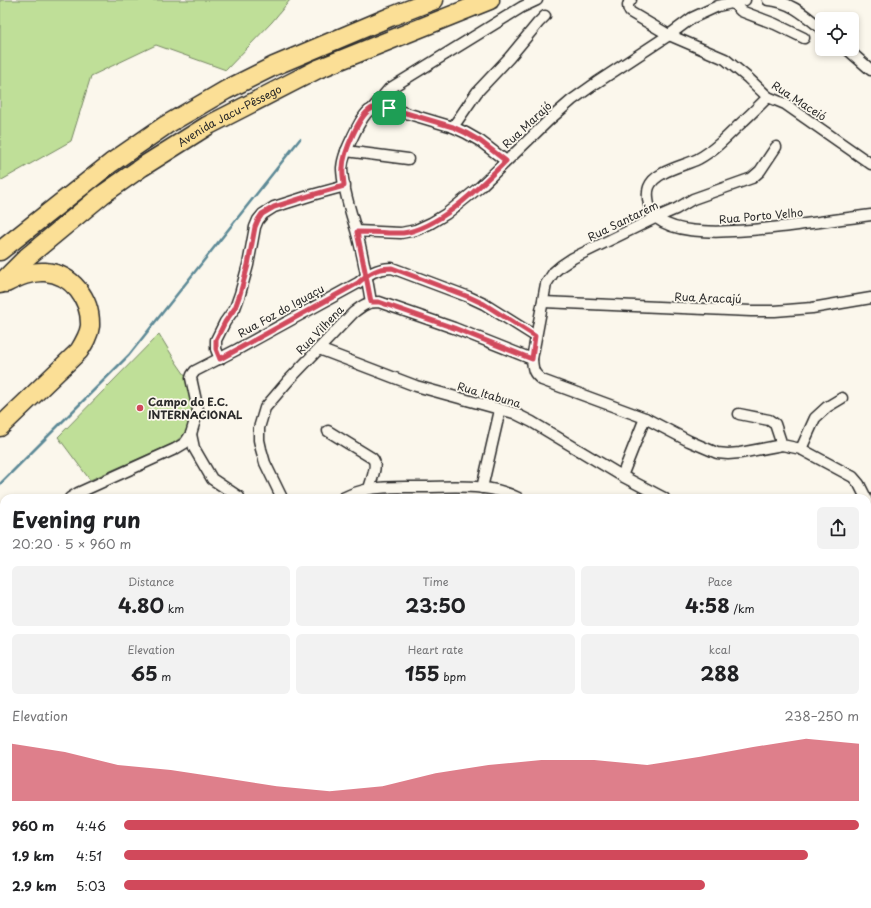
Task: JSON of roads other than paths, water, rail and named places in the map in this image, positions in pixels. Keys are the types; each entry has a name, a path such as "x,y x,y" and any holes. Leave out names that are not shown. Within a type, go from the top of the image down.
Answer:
{"highway":[{"name":"Avenida Jacu-Pêssego","path":"1,249 111,163 166,125 219,94 274,66 434,0"},
{"name":"Avenida Jacu-Pêssego","path":"0,285 28,257 102,195 142,167 207,126 318,69 490,0"},
{"path":"0,285 31,273 45,272 58,275 69,281 79,290 86,301 90,314 90,327 86,340 79,351 0,427"}],"street":[{"path":"373,108 389,89 522,7 537,0"},
{"name":"Rua Maceió","path":"631,0 628,3 628,9 630,12 669,35 725,59 768,97 785,104 871,164"},
{"name":"Rua Marajó","path":"357,232 401,233 416,230 431,223 446,214 475,190 572,100 692,18 718,6 745,0"},
{"path":"768,0 795,4 815,23"},
{"path":"733,3 741,11 775,24 804,38"},
{"path":"453,127 477,92 545,16"},
{"path":"855,56 871,70"},
{"path":"655,218 649,209 648,200 649,187 655,179 663,173 697,159 709,152 721,143 768,97"},
{"path":"506,161 473,137 453,127 389,108 380,107 367,111 346,151 342,168 344,186 357,232 371,302 379,302 454,328 532,359 532,369 542,380 645,418 689,441 718,453 740,453 782,445 801,449 853,477 859,484 864,494"},
{"name":"Rua Santarém","path":"532,359 535,336 546,284 554,272 573,258 694,199 752,178 760,171 776,147"},
{"path":"346,151 408,159"},
{"path":"220,359 216,349 216,340 225,322 235,308 248,265 255,227 262,214 274,207 344,186"},
{"name":"Rua Porto Velho","path":"655,218 665,224 679,229 711,232 743,231 871,215"},
{"name":"Rua Foz do Iguaçu","path":"76,494 185,443 191,434 198,410 191,378 196,371 358,283 375,270 392,268 469,297 484,304 535,336"},
{"name":"Rua Aracajú","path":"542,302 775,311 812,308 871,298"},
{"name":"Rua Vilhena","path":"280,494 265,463 259,440 259,428 265,408 288,381 353,313 362,306 371,302"},
{"name":"Rua Itabuna","path":"319,349 416,386 514,413 532,422 622,476 656,494"},
{"path":"801,449 815,418 827,407 842,398"},
{"path":"482,488 500,410"},
{"path":"739,414 769,420 775,424 782,445"},
{"path":"622,476 645,418"},
{"path":"328,431 375,461 369,489"},
{"path":"191,434 194,448 212,478 235,494"},
{"path":"352,494 369,489 397,487 461,487 496,490 510,494"}],"waterway":[{"path":"0,484 129,355 300,139"}],"place":[{"name":"Campo do E.C. INTERNACIONAL","path":"140,408"}]}
